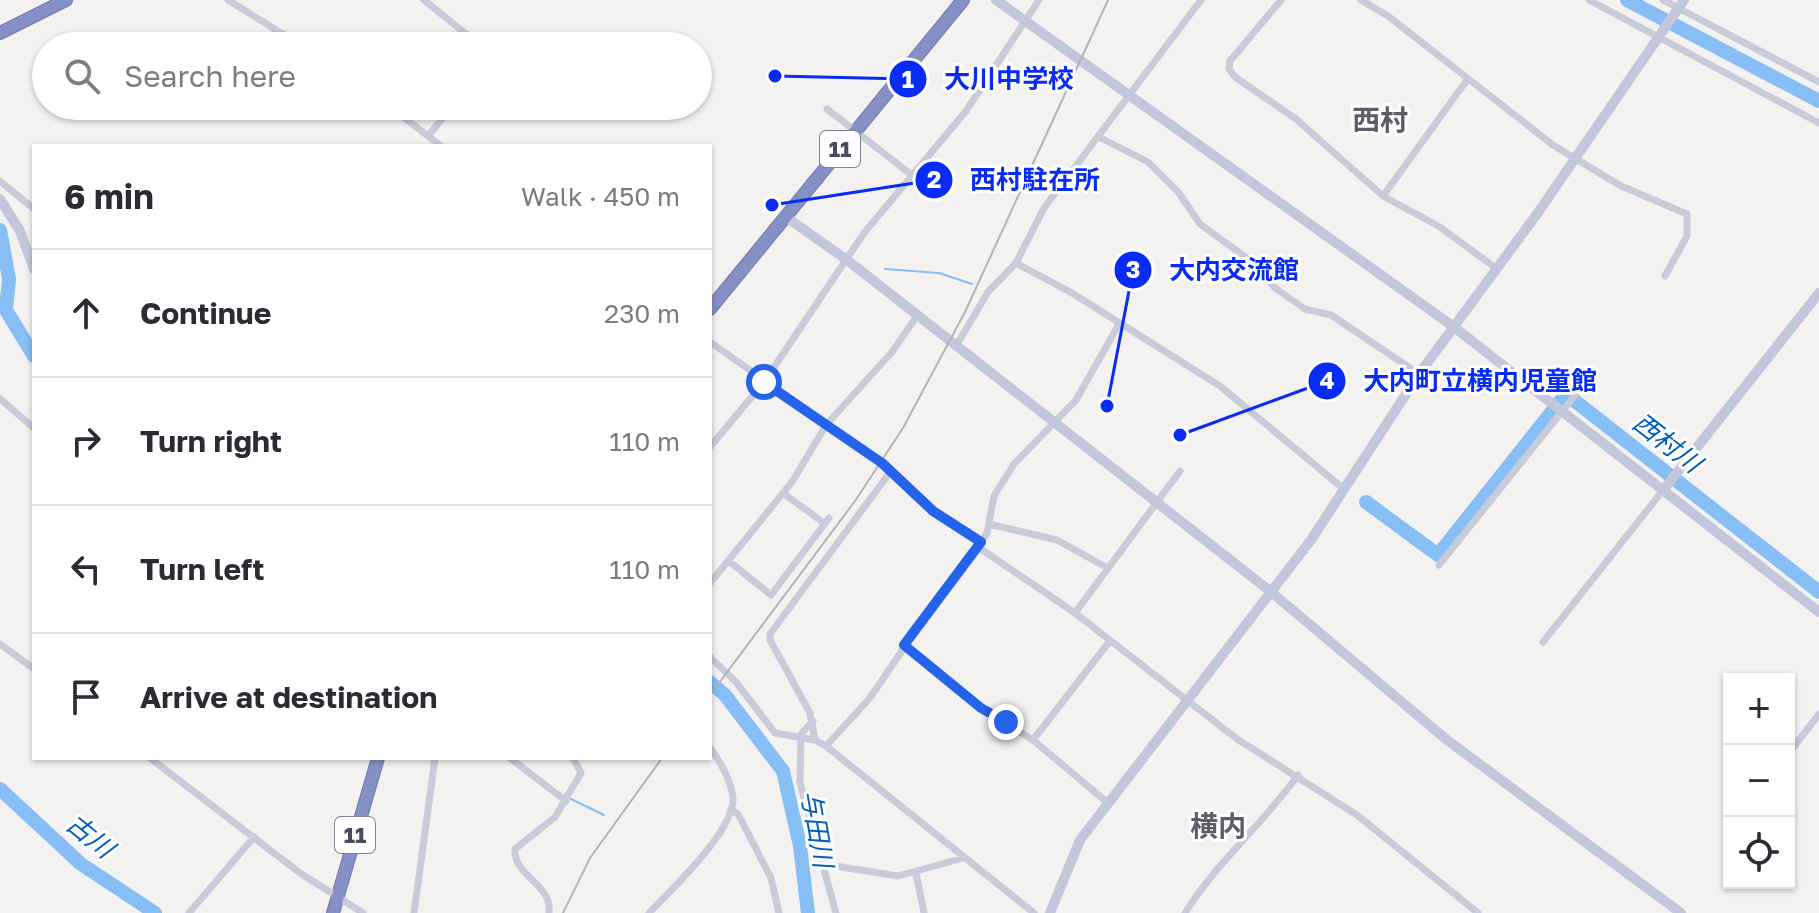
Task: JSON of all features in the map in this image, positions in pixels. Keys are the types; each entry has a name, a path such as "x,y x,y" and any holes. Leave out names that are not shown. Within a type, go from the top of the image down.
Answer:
{"highway":[{"path":"0,33 66,0"},
{"name":"11","path":"712,307 963,0"},
{"name":"11","path":"333,913 377,760"}],"street":[{"path":"228,0 279,32"},
{"path":"424,0 464,32"},
{"path":"996,0 1454,327 1819,612"},
{"path":"712,445 764,382 864,233 966,111 1039,0"},
{"path":"956,346 988,292 1016,263 1044,208 1201,0"},
{"path":"1281,0 1230,61 1229,69 1235,77 1296,119 1383,196 1440,227 1497,269"},
{"path":"1361,0 1388,16 1467,80 1576,158 1621,186 1687,214 1687,236 1665,276"},
{"path":"1589,0 1660,35 1819,123"},
{"path":"1663,0 1680,5 1819,82"},
{"path":"1050,913 1080,840 1345,490 1419,374 1576,158 1680,5"},
{"path":"1383,196 1467,80"},
{"path":"827,109 913,176"},
{"path":"408,120 439,144"},
{"path":"429,135 441,120"},
{"path":"1099,137 1148,162 1179,193 1200,224 1255,264 1275,288 1305,309 1331,315 1419,374"},
{"path":"0,181 32,207"},
{"path":"0,199 20,231 32,264"},
{"path":"786,217 847,260 1270,591 1447,740 1681,913"},
{"path":"1016,263 1220,386 1345,490"},
{"path":"1543,642 1819,293"},
{"path":"712,581 783,493 826,425 892,352 917,316"},
{"path":"826,746 870,698 904,645 980,544 989,524 994,496 1014,464 1076,400 1119,324"},
{"path":"712,343 891,471 933,511 1075,613 1237,739 1298,775 1380,833 1478,913"},
{"path":"1439,565 1576,394"},
{"path":"0,399 32,426"},
{"path":"815,740 813,721 770,640 770,634 891,471"},
{"path":"1075,613 1106,567 1180,471"},
{"path":"730,562 771,595 826,521 783,493"},
{"path":"989,524 1002,524 1057,540 1106,567"},
{"path":"1033,740 1109,642"},
{"path":"0,644 32,668"},
{"path":"904,645 981,708 1033,740 1108,803"},
{"path":"712,659 736,682 775,733 815,740 826,746 920,819 1022,910 1034,913"},
{"path":"1795,745 1819,714"},
{"path":"813,721 801,739 800,783 836,913"},
{"path":"649,913 709,845 731,809 731,787 712,752"},
{"path":"153,760 336,898 363,913"},
{"path":"414,913 435,760"},
{"path":"513,760 566,801"},
{"path":"549,913 550,904 540,886 518,865 515,849 555,817 581,773 579,760"},
{"path":"1185,913 1215,870 1263,820 1298,775"},
{"path":"731,809 738,814 771,878 779,913"},
{"path":"189,913 254,837"},
{"path":"822,864 877,874 916,873 963,858"},
{"path":"916,873 924,913"}],"waterway":[{"path":"1627,0 1819,101"},
{"path":"0,230 9,279 6,310"},
{"path":"885,269 939,273 972,284"},
{"name":"与田川","path":"1,302 32,353"},
{"name":"西村川","path":"1366,502 1438,555 1566,394 1819,592"},
{"name":"与田川","path":"712,684 725,695 783,771 800,846 808,913"},
{"name":"古川","path":"0,789 81,864 155,913"},
{"path":"571,799 604,815"}],"railway":[{"path":"712,692 855,501 903,428 965,312 1108,0"},
{"path":"563,913 590,858 661,760"}],"place":[{"name":"大川中学校","path":"775,76"},
{"name":"西村駐在所","path":"772,205"},
{"name":"大内交流館","path":"1107,406"},
{"name":"大内町立横内児童館","path":"1180,435"}],"district":[{"name":"西村","path":"1380,120"},
{"name":"横内","path":"1218,826"}],"route":[{"path":"764,382 882,463 933,511 981,542 904,645 981,708 1006,722"}]}
